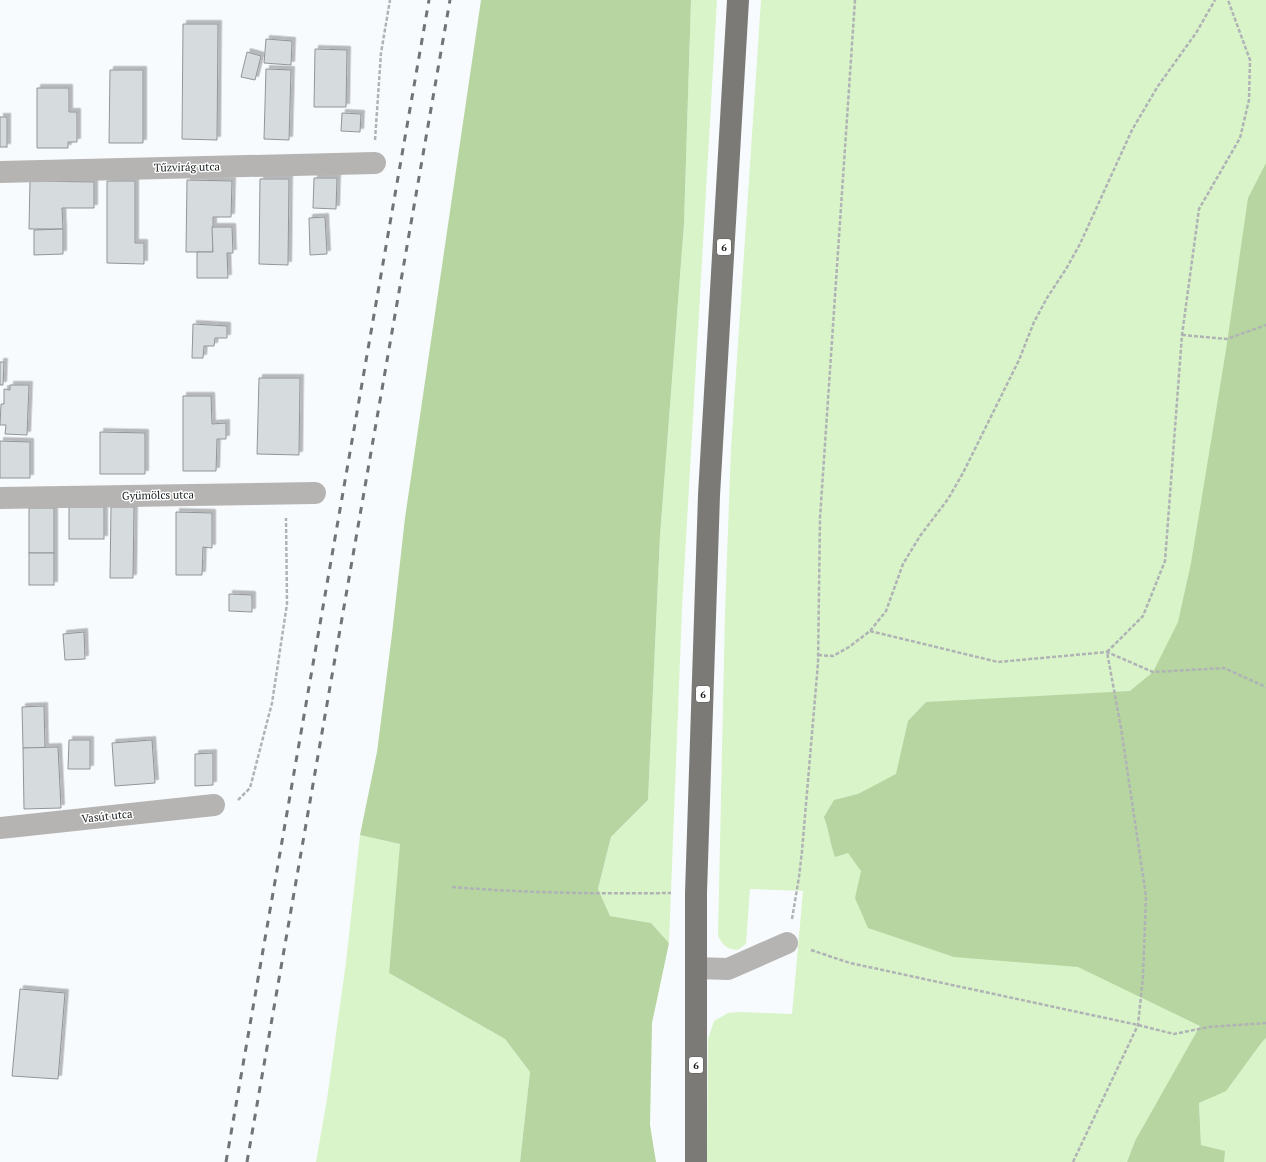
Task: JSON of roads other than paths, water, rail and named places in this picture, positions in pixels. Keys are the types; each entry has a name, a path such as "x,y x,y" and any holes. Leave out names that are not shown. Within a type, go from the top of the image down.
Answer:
{"main road":[{"name":"6","path":"696,1162 696,892 709,495 738,0"}],"street":[{"name":"Tűzvirág utca","path":"0,172 370,163"},
{"name":"Gyümölcs utca","path":"0,498 315,493"},
{"name":"Vasút utca","path":"0,828 214,805"},
{"path":"696,968 728,969 787,943"}],"railway":[{"path":"226,1162 429,0"},
{"path":"247,1162 450,0"}]}
